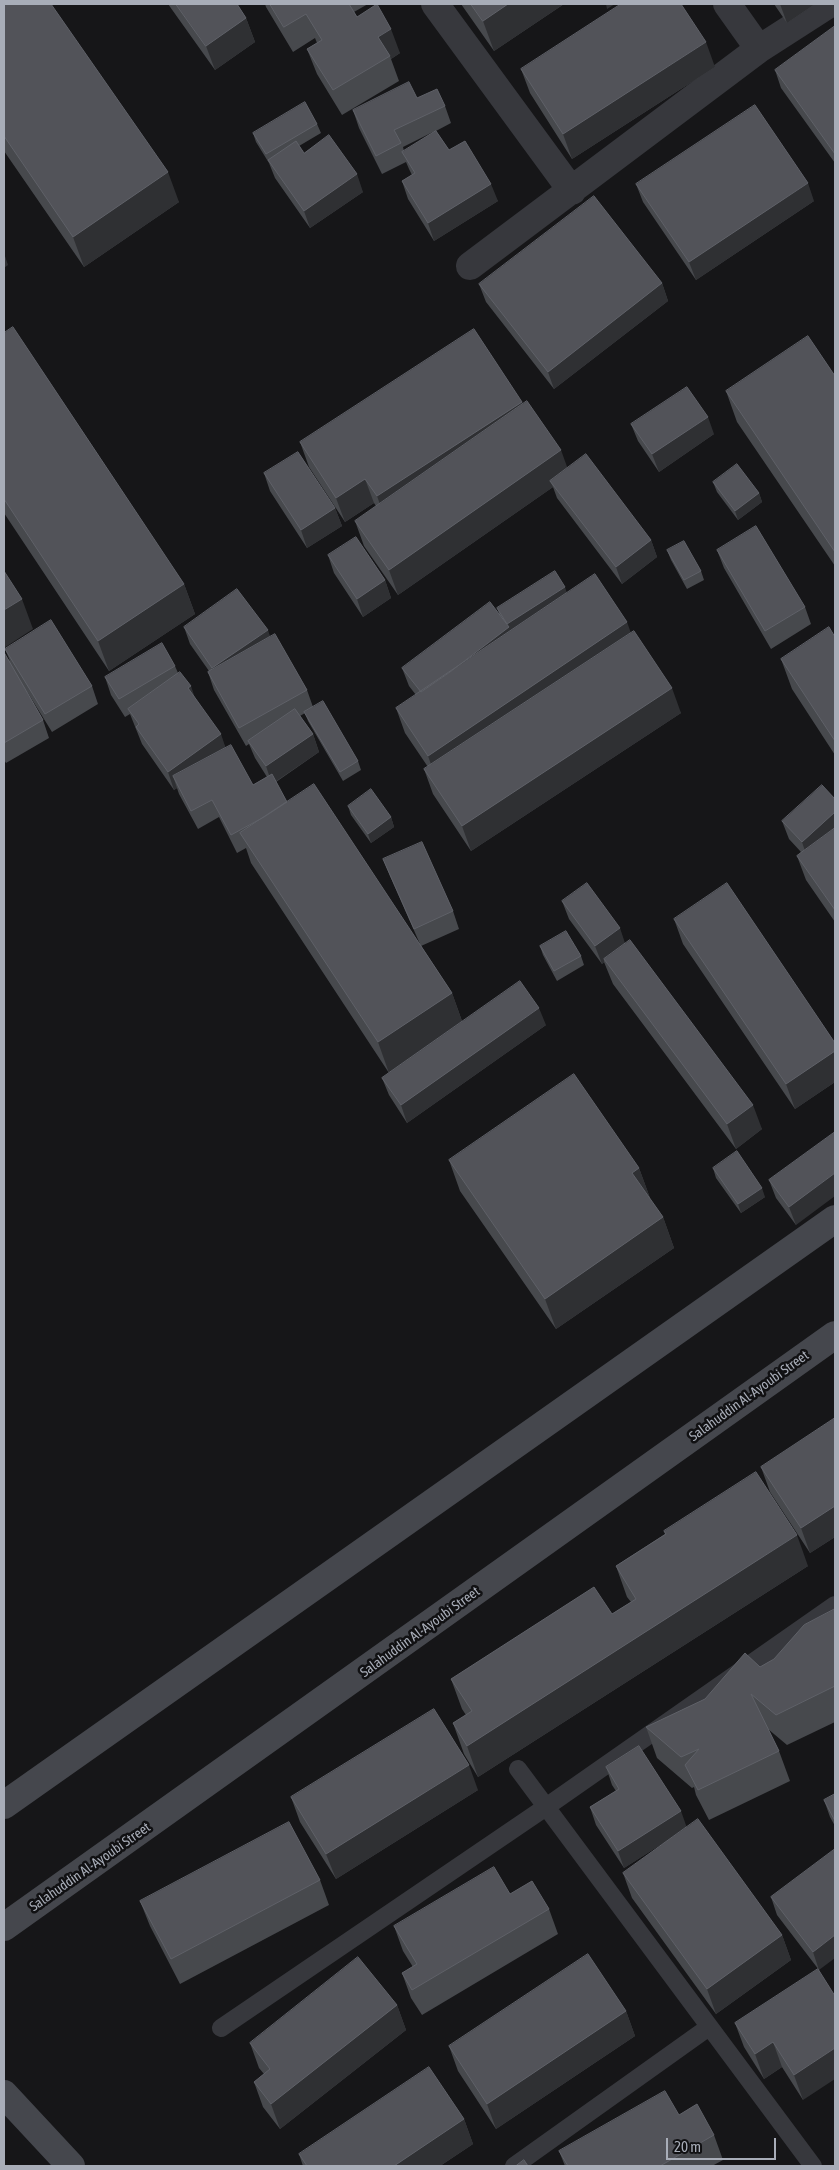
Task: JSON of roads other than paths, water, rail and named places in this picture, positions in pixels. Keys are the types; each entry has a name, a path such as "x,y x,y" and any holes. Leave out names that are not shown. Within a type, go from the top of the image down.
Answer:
{"street":[{"path":"435,4 572,191"},
{"path":"727,4 759,49"},
{"path":"470,266 759,49 829,4"},
{"path":"4,1805 835,1219"},
{"name":"Salahuddin Al-Ayoubi Street","path":"4,1927 835,1335"},
{"path":"4,2094 71,2166"}],"lane":[{"path":"221,2028 546,1807 835,1605"},
{"path":"518,1769 813,2166"},
{"path":"514,2166 709,2027"}]}
